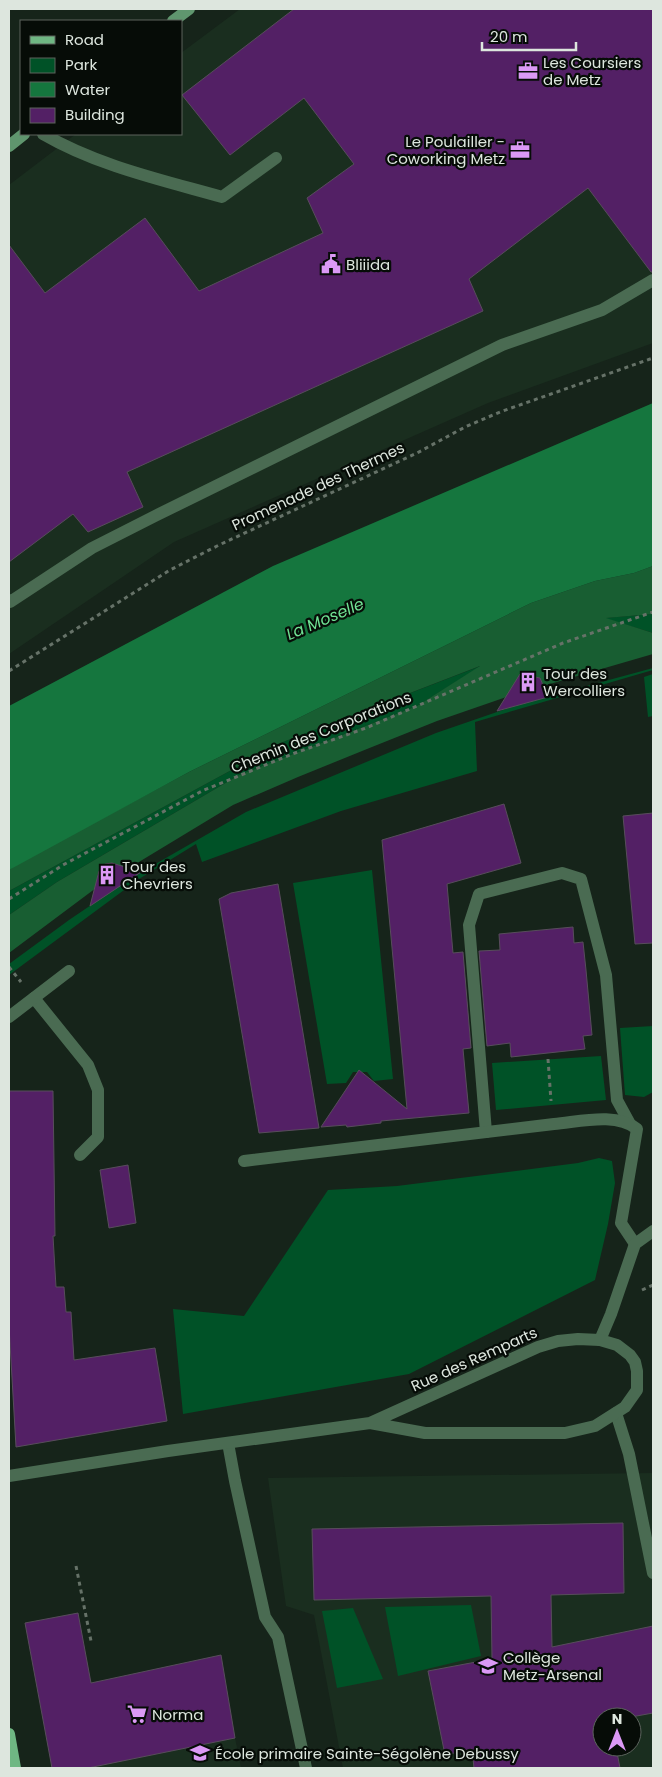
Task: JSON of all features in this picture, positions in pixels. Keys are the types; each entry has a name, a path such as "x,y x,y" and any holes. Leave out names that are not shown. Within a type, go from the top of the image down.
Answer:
{"main road":[{"path":"174,20 189,9"},
{"path":"9,146 23,135"},
{"path":"9,1734 15,1768"}],"street":[{"path":"45,135 68,148 131,171 222,197 276,158"},
{"path":"9,600 10,602 92,548 155,516 502,345 602,310 653,280"},
{"path":"486,1132 468,925 479,894 562,873 581,880 606,975 617,1100 629,1122 637,1129 621,1223 634,1244"},
{"path":"9,1017 69,971"},
{"path":"34,998 88,1065 98,1090 98,1137 80,1155"},
{"path":"244,1160 602,1119 629,1122"},
{"path":"600,1340 634,1244 653,1231"},
{"name":"Rue des Remparts","path":"9,1476 370,1423 538,1347 568,1339 600,1340 617,1345 630,1354 637,1371 636,1390 625,1407 595,1426 565,1433 425,1433 370,1423"},
{"path":"616,1413 629,1454 653,1573"},
{"path":"228,1443 265,1617 278,1637 306,1768"}],"path":[{"name":"Promenade des Thermes","path":"9,671 170,570 219,545 500,412 653,358"},
{"name":"Chemin des Corporations","path":"9,898 63,865 204,790 295,753 366,728 563,643 653,612"},
{"path":"548,1059 554,1124"},
{"path":"76,1566 91,1641"}],"shaded area":[{"name":"Bliiida","path":"240,9 653,9 653,343 488,403 174,542 9,654 9,185 75,135 182,135 182,52"},
{"path":"653,566 653,614 606,618 653,633 653,654 543,686 540,678 525,675 519,677 512,695 437,721 233,805 124,871 114,863 105,864 98,873 100,885 9,953 9,915 57,882 239,775 417,706 480,666 283,742 9,891 9,870 17,864 189,772 531,603 595,581 634,573"},
{"name":"Collège Metz-Arsenal","path":"652,1473 653,1768 343,1768 314,1615 286,1606 268,1478"},
{"name":"École primaire Sainte-Ségolène Debussy","path":"235,1738 241,1768 88,1768"}],"green space":[{"path":"653,614 653,633 604,618"},
{"path":"483,665 417,706 239,775 57,882 9,915 9,891 283,742"},
{"path":"653,668 653,670 475,722 477,771 341,811 202,862 196,844 139,879 9,975 9,964 69,920 131,878 246,812 436,733 517,705"},
{"path":"653,674 653,716 648,717 644,677"},
{"path":"372,870 393,1079 374,1081 367,1072 353,1072 346,1083 327,1084 293,883"},
{"path":"653,1026 653,1092 644,1097 625,1095 620,1028"},
{"path":"601,1056 606,1100 496,1110 492,1063"},
{"path":"599,1158 612,1161 615,1183 595,1280 409,1374 183,1414 173,1309 244,1316 328,1190 397,1186 578,1163"},
{"path":"471,1605 481,1656 398,1676 385,1607"},
{"path":"353,1608 383,1679 337,1688 322,1611"}],"water":[{"name":"La Moselle","path":"653,403 653,566 634,573 595,581 531,603 189,772 9,870 9,706 273,566"}],"building":[{"name":"Bliiida","path":"294,9 653,9 653,272 651,272 588,188 469,279 483,311 127,472 143,507 88,532 73,514 9,562 9,245 45,293 145,218 199,291 323,233 307,198 354,164 304,98 230,155 182,95"},
{"path":"520,674 540,678 548,697 497,711"},
{"path":"504,804 521,863 447,884 453,953 463,952 471,1048 463,1049 469,1113 381,1121 381,1123 347,1127 346,1125 321,1127 359,1070 407,1109 382,840"},
{"path":"653,813 653,943 635,944 623,816"},
{"path":"112,863 141,872 90,906 99,871 105,864"},
{"path":"278,884 319,1128 259,1133 219,899 231,893"},
{"path":"573,927 574,943 583,942 586,970 592,1035 583,1036 585,1049 511,1057 510,1043 487,1046 479,951 500,950 499,934"},
{"path":"9,1091 53,1091 55,1236 53,1236 56,1287 64,1287 66,1312 71,1312 74,1360 155,1348 167,1421 16,1447 9,1326"},
{"path":"128,1165 136,1223 109,1228 100,1170"},
{"path":"623,1523 624,1593 551,1595 552,1647 653,1626 653,1713 642,1715 642,1707 592,1707 592,1757 618,1757 620,1768 474,1768 472,1749 445,1755 428,1671 492,1659 491,1596 314,1600 312,1529"},
{"name":"Norma","path":"78,1613 91,1683 221,1655 235,1738 88,1768 52,1768 25,1623"}],"place":[{"name":"Les Coursiers de Metz","path":"528,71"},
{"name":"Le Poulailler - Coworking Metz","path":"520,150"},
{"name":"Bliiida","path":"331,264"},
{"name":"Tour des Wercolliers","path":"528,682"},
{"name":"Tour des Chevriers","path":"107,875"},
{"name":"Collège Metz-Arsenal","path":"488,1666"},
{"name":"Norma","path":"137,1714"},
{"name":"École primaire Sainte-Ségolène Debussy","path":"200,1753"}]}
